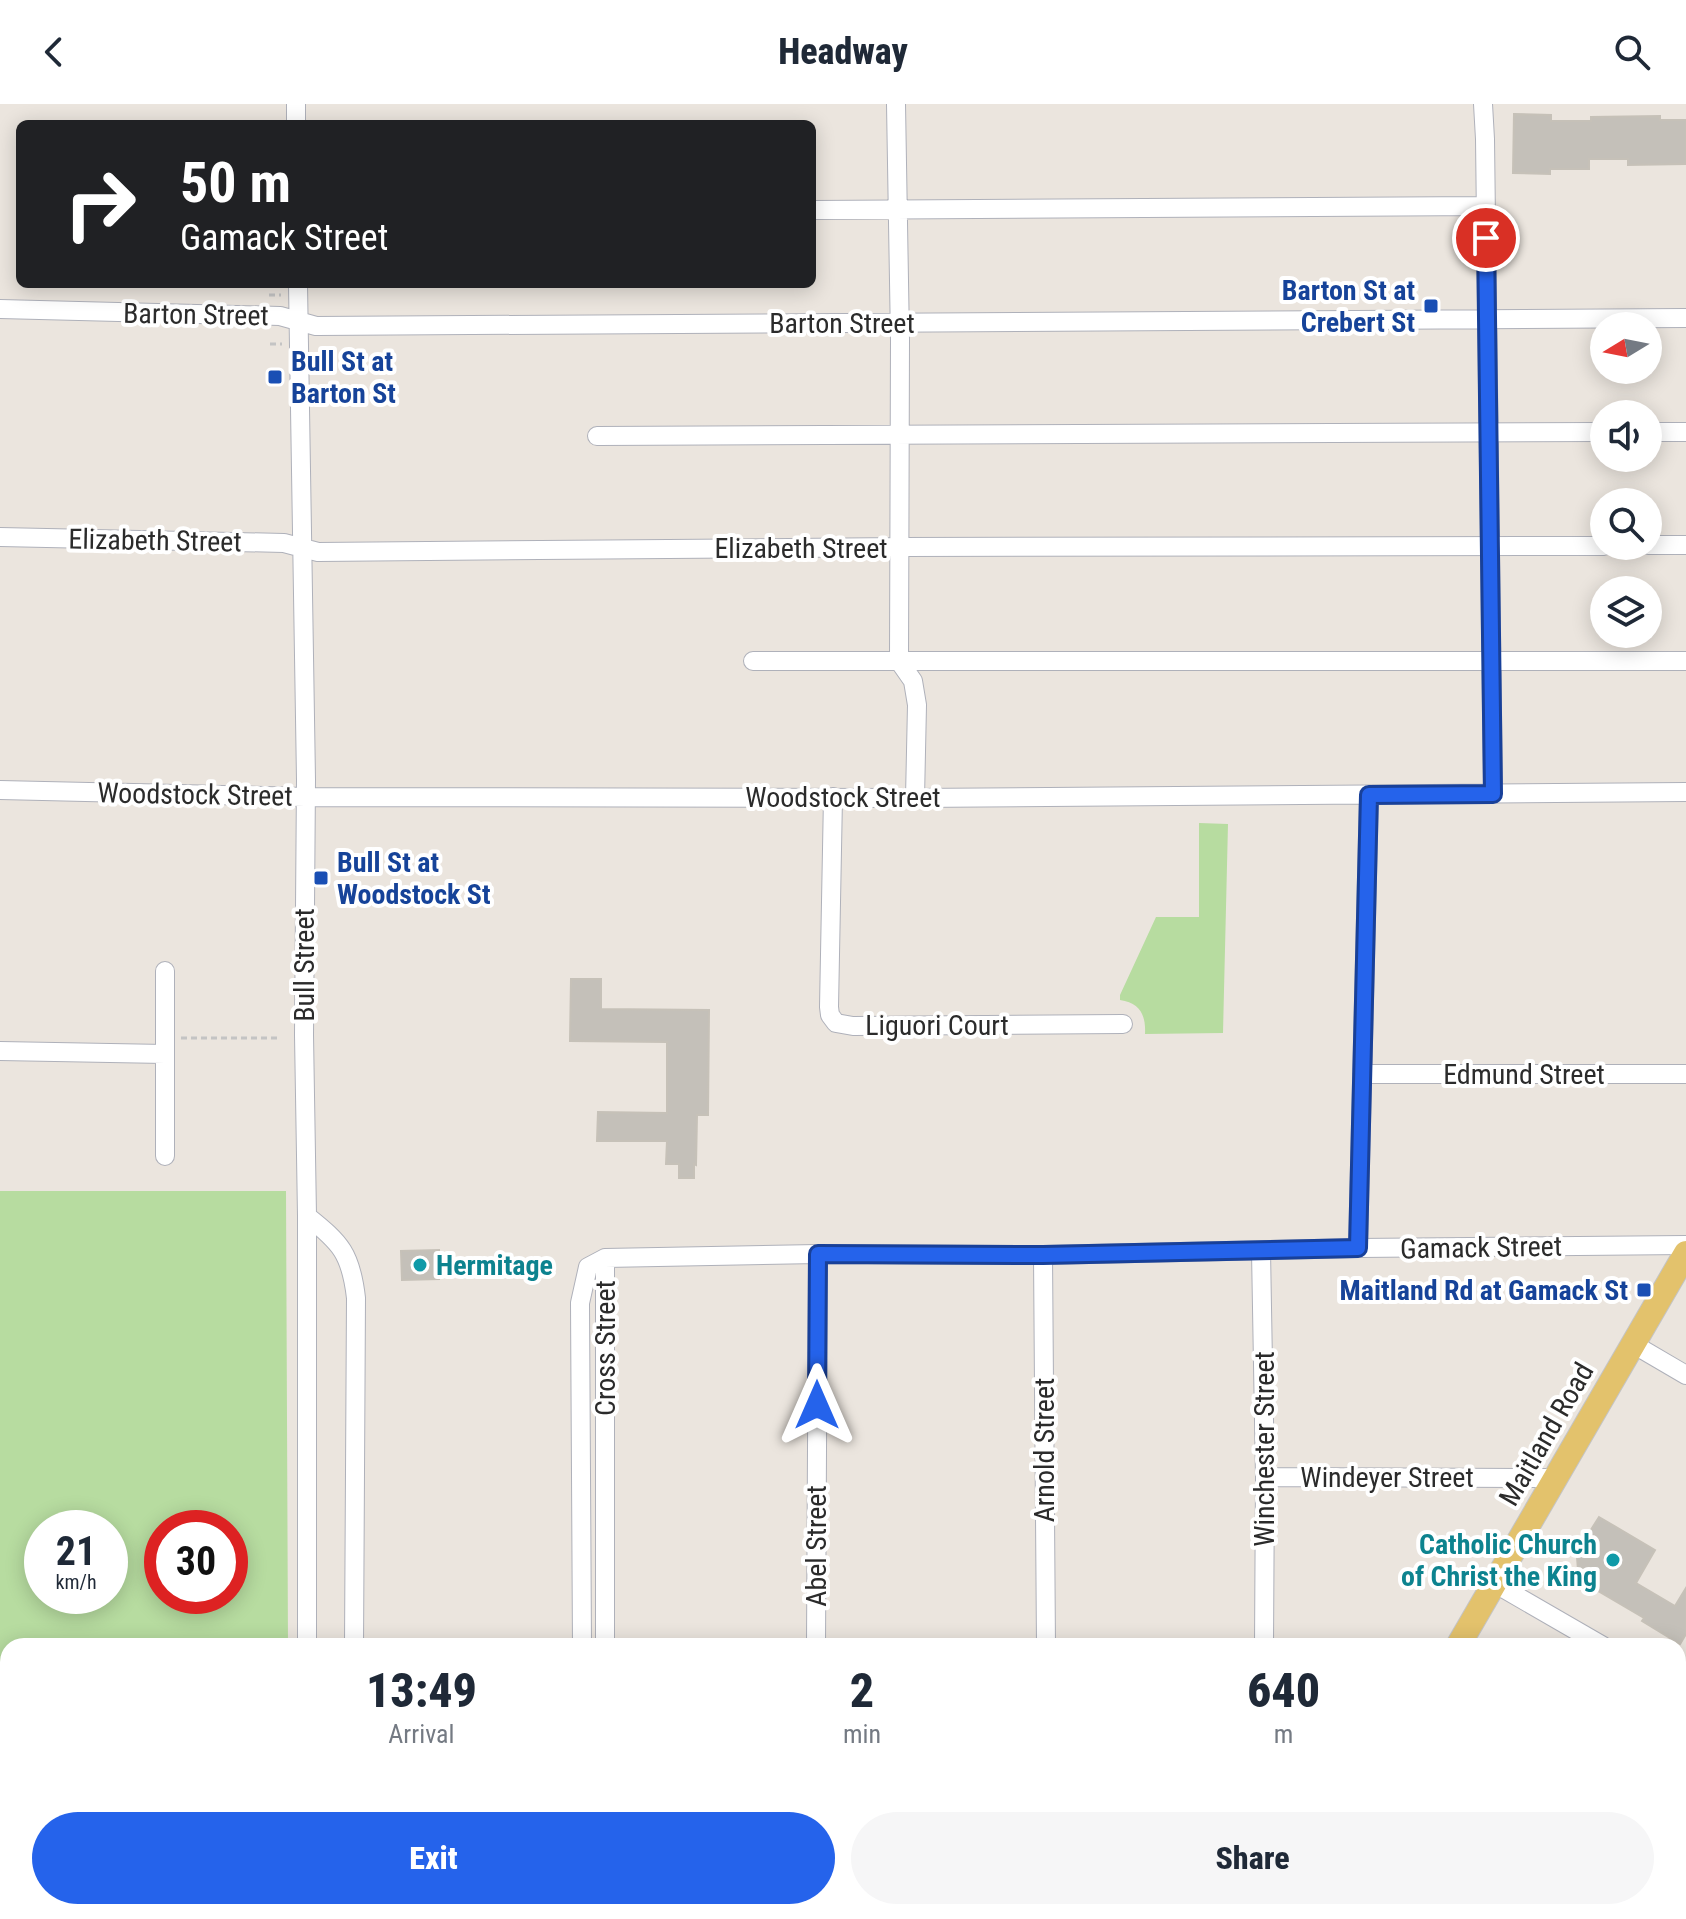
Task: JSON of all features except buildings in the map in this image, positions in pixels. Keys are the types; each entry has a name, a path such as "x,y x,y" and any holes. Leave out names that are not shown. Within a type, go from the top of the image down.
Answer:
{"main road":[{"name":"Maitland Road","path":"1463,1638 1686,1253"}],"street":[{"path":"896,104 899,661 913,681 917,705 915,798"},
{"path":"1483,104 1493,794"},
{"path":"816,210 1485,206"},
{"name":"Bull Street","path":"298,288 305,797 307,1638"},
{"name":"Barton Street","path":"0,309 270,315 316,326 1686,318"},
{"path":"597,436 1590,432"},
{"path":"1662,432 1686,432"},
{"name":"Elizabeth Street","path":"0,537 279,542 324,552 1590,546"},
{"path":"1662,545 1686,545"},
{"path":"753,661 1686,661"},
{"name":"Woodstock Street","path":"0,790 305,797 915,798 1686,792"},
{"path":"1358,1248 1369,795"},
{"name":"Liguori Court","path":"833,797 829,1007 836,1023 853,1026 1123,1024"},
{"path":"165,971 165,1156"},
{"path":"0,1051 165,1054"},
{"name":"Edmund Street","path":"1362,1074 1686,1074"},
{"path":"307,1216 330,1234 344,1251 353,1273 356,1298 354,1638"},
{"name":"Gamack Street","path":"605,1258 1686,1245"},
{"name":"Winchester Street","path":"1261,1251 1264,1638"},
{"name":"Abel Street","path":"816,1638 818,1254"},
{"name":"Arnold Street","path":"1043,1255 1046,1638"},
{"name":"Cross Street","path":"582,1638 580,1303 588,1267 605,1258 605,1638"},
{"path":"1633,1344 1686,1375"},
{"name":"Windeyer Street","path":"1265,1477 1557,1478"},
{"path":"1494,1583 1589,1638"}],"path":[{"path":"186,1038 281,1038"}],"green space":[{"path":"1199,823 1228,824 1223,1033 1145,1034 1140,1011 1120,1000 1120,995 1156,917 1199,917"},
{"path":"0,1191 286,1191 288,1638 0,1638"}],"place":[{"name":"Barton St at Crebert St","path":"1431,306"},
{"name":"Bull St at Barton St","path":"275,377"},
{"name":"Bull St at Woodstock St","path":"321,878"},
{"name":"Hermitage","path":"420,1265"},
{"name":"Maitland Rd at Gamack St","path":"1644,1290"},
{"name":"Catholic Church of Christ the King","path":"1613,1560"}],"route":[{"path":"817,1405 818,1254 1043,1255 1358,1248 1369,795 1493,794 1486,238"}]}
